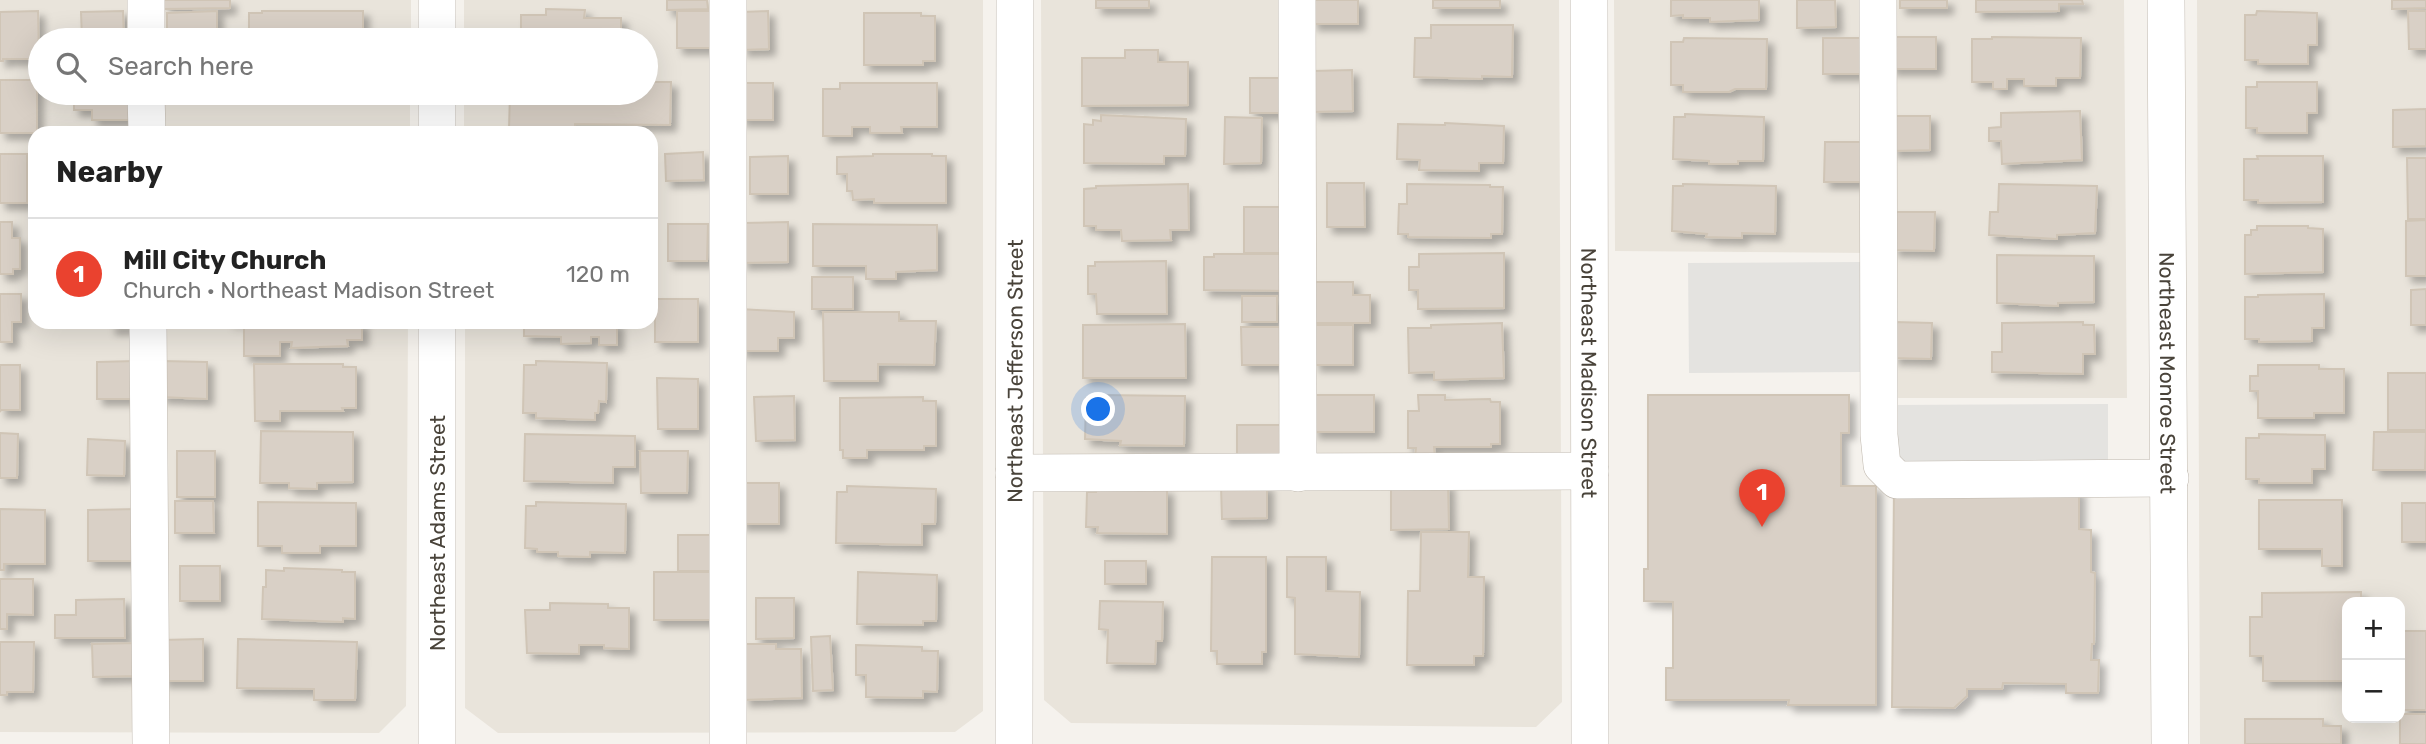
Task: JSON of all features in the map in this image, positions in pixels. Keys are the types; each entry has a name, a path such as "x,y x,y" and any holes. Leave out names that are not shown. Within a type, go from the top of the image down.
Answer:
{"street":[{"path":"146,0 146,28"},
{"path":"437,0 437,28"},
{"path":"728,0 728,744"},
{"name":"Northeast Jefferson Street","path":"1014,744 1015,0"},
{"path":"1297,0 1298,473"},
{"name":"Northeast Madison Street","path":"1589,0 1590,744"},
{"path":"1878,0 1879,435 1882,465 1897,480 2170,478"},
{"name":"Northeast Monroe Street","path":"2166,0 2170,744"},
{"path":"146,105 147,126"},
{"path":"436,105 437,126"},
{"path":"148,329 151,744"},
{"name":"Northeast Adams Street","path":"437,329 437,744"},
{"path":"1014,473 1590,471"}],"shaded area":[{"path":"0,0 411,0 411,28 28,28 28,105 410,105 410,126 28,126 28,329 408,329 406,706 379,733 0,732"},
{"path":"464,0 983,0 983,711 955,732 498,733 465,708 465,329 658,329 658,126 464,126 464,105 658,105 658,28 464,28"},
{"path":"1041,0 1559,0 1562,702 1536,727 1071,723 1044,700"},
{"path":"1614,0 2124,0 2127,398 1871,398 1870,253 1615,251"},
{"path":"2197,0 2426,0 2426,744 2200,744"},
{"path":"1861,262 1862,372 1689,373 1688,263"},
{"path":"2108,404 2108,461 1893,462 1893,405"}],"building":[{"path":"164,0 230,0 230,8 164,9"},
{"path":"667,0 707,0 708,9 667,10"},
{"path":"1096,0 1149,0 1149,8 1096,8"},
{"path":"1312,0 1358,0 1358,24 1312,24"},
{"path":"1433,0 1500,0 1500,8 1433,8"},
{"path":"1671,0 1759,0 1759,20 1710,22 1710,18 1671,16"},
{"path":"1797,0 1835,0 1836,27 1797,28"},
{"path":"1900,0 1947,0 1947,8 1900,8"},
{"path":"1976,0 2082,0 2083,4 2059,4 2059,11 1976,12"},
{"path":"2392,0 2426,0 2426,8 2392,9"},
{"path":"546,9 585,10 584,18 621,18 621,28 521,28 521,15 546,15"},
{"path":"38,11 38,28 28,28 28,59 0,61 0,12"},
{"path":"123,11 124,28 82,28 81,12"},
{"path":"217,11 217,28 167,28 167,13"},
{"path":"363,11 363,28 249,28 249,13"},
{"path":"677,11 716,11 716,48 677,48"},
{"path":"768,11 769,49 742,50 741,12"},
{"path":"2257,11 2317,13 2317,45 2308,45 2308,64 2258,64 2258,60 2245,60 2245,15 2256,15"},
{"path":"2408,11 2426,11 2426,49 2409,49"},
{"path":"864,13 921,13 921,16 935,16 935,61 923,61 923,65 864,65"},
{"path":"1431,25 1513,25 1512,77 1414,77 1415,38 1431,38"},
{"path":"1890,37 1936,37 1936,69 1890,69"},
{"path":"1684,38 1767,39 1766,89 1683,92 1683,85 1671,85 1671,42 1683,42"},
{"path":"1823,38 1867,38 1867,74 1823,74"},
{"path":"2081,38 2080,78 2056,78 2056,86 2024,86 2024,79 2007,79 2007,89 1993,89 1993,82 1972,82 1972,39"},
{"path":"1125,50 1158,50 1158,62 1188,62 1188,105 1082,106 1082,58 1125,58"},
{"path":"1352,70 1353,111 1313,112 1312,71"},
{"path":"1250,78 1290,78 1291,113 1250,113"},
{"path":"0,80 28,80 28,105 37,105 37,126 28,126 28,133 0,133"},
{"path":"658,82 671,82 670,125 509,126 510,105 658,105"},
{"path":"2257,82 2317,82 2317,113 2307,113 2307,133 2257,133 2257,128 2246,128 2246,87 2257,87"},
{"path":"740,83 773,83 773,120 740,120"},
{"path":"840,83 937,83 937,127 901,127 902,133 870,133 870,127 852,127 852,136 823,136 823,89 840,89"},
{"path":"74,105 137,105 137,120 92,120 92,110 74,110"},
{"path":"2426,109 2426,146 2393,147 2393,110"},
{"path":"2080,111 2082,160 2002,164 2001,141 1989,141 1989,128 2001,127 2001,113"},
{"path":"1685,114 1764,117 1763,161 1709,164 1709,161 1673,159 1674,117 1685,117"},
{"path":"1101,115 1186,119 1185,156 1164,156 1164,164 1084,163 1084,124 1093,125 1093,120 1101,121"},
{"path":"1892,116 1930,116 1930,150 1892,151"},
{"path":"1225,117 1262,118 1261,163 1224,164"},
{"path":"1398,124 1504,126 1503,163 1479,163 1479,171 1419,170 1420,160 1397,159"},
{"path":"1825,142 1871,142 1871,182 1824,182"},
{"path":"703,152 704,180 666,181 665,154"},
{"path":"0,154 27,154 27,203 0,203"},
{"path":"873,154 946,156 946,203 874,203 874,199 853,200 852,191 847,191 847,174 837,174 837,157"},
{"path":"788,156 788,194 750,194 750,157"},
{"path":"2257,156 2323,156 2323,202 2258,203 2258,200 2244,200 2244,159 2258,159"},
{"path":"2407,158 2426,158 2426,219 2408,219"},
{"path":"1327,183 1364,183 1365,227 1327,227"},
{"path":"1188,184 1189,230 1170,230 1171,240 1122,241 1121,230 1096,230 1096,226 1084,226 1084,189 1096,186"},
{"path":"1407,184 1503,187 1502,234 1491,234 1491,238 1408,237 1408,234 1398,234 1399,204 1407,204"},
{"path":"1999,184 2097,186 2095,233 2057,235 2057,239 1989,235 1990,212 1998,212"},
{"path":"1673,186 1776,186 1775,234 1742,233 1742,238 1706,237 1707,234 1672,231"},
{"path":"1244,207 1288,207 1289,253 1244,253"},
{"path":"1893,212 1935,212 1934,251 1893,250"},
{"path":"2426,220 2426,276 2406,276 2406,221"},
{"path":"0,222 12,222 12,238 20,238 20,269 13,269 13,274 0,274"},
{"path":"788,222 788,262 742,263 742,223"},
{"path":"668,224 708,224 707,261 668,261"},
{"path":"813,224 937,225 937,270 896,272 896,279 866,279 866,266 813,266"},
{"path":"2257,226 2308,226 2323,229 2323,272 2245,274 2245,235 2251,235 2251,230 2257,230"},
{"path":"1504,253 1504,308 1418,309 1418,290 1409,290 1409,267 1419,267 1419,254"},
{"path":"1214,254 1290,254 1290,291 1204,290 1204,257 1214,257"},
{"path":"1997,255 2094,256 2094,302 2058,303 2058,306 1997,303"},
{"path":"1166,261 1167,314 1097,314 1096,294 1088,294 1088,266 1095,266 1095,262"},
{"path":"812,277 853,277 853,309 812,309"},
{"path":"1312,282 1353,282 1353,295 1370,295 1370,323 1312,323"},
{"path":"2426,289 2426,325 2411,325 2411,290"},
{"path":"0,294 21,294 21,322 12,322 12,342 0,342"},
{"path":"2324,294 2324,328 2312,328 2312,341 2259,342 2259,339 2245,339 2245,297"},
{"path":"1242,296 1277,296 1277,322 1242,322"},
{"path":"658,299 698,299 698,342 655,342"},
{"path":"740,309 794,312 794,338 778,338 778,351 740,351"},
{"path":"823,312 899,312 899,321 936,321 934,365 878,364 878,381 824,381"},
{"path":"1894,322 1932,323 1931,359 1893,358"},
{"path":"2083,322 2083,325 2094,325 2095,354 2083,354 2083,374 1992,372 1992,352 2002,352 2002,323"},
{"path":"1502,323 1504,378 1434,380 1434,372 1409,373 1408,328"},
{"path":"1185,324 1186,378 1083,378 1083,325"},
{"path":"1314,325 1353,325 1353,365 1314,365"},
{"path":"1241,327 1286,327 1286,365 1242,365"},
{"path":"244,329 362,329 362,340 347,340 348,346 291,348 292,342 280,342 280,356 244,356"},
{"path":"524,329 617,329 617,345 599,345 599,337 591,337 591,343 561,344 561,337 524,336"},
{"path":"136,361 137,399 97,399 97,362"},
{"path":"161,361 207,362 207,399 160,397"},
{"path":"536,361 607,363 606,402 599,401 595,420 536,418 536,413 523,413 524,365 536,365"},
{"path":"254,364 343,364 343,367 356,367 356,408 342,408 343,411 280,411 280,421 255,421"},
{"path":"0,365 20,365 20,410 0,412"},
{"path":"2258,365 2319,365 2319,369 2344,369 2344,413 2314,413 2314,418 2258,418 2258,391 2250,391 2250,376 2258,376"},
{"path":"2388,373 2426,373 2426,430 2388,430"},
{"path":"657,378 698,379 698,429 658,429"},
{"path":"1099,395 1185,396 1184,446 1120,445 1121,441 1085,439 1086,398 1099,399"},
{"path":"1313,395 1374,395 1374,432 1313,432"},
{"path":"1418,395 1445,395 1445,400 1490,399 1491,402 1500,402 1500,444 1491,444 1491,447 1434,447 1435,457 1415,457 1416,448 1408,448 1408,411 1419,411"},
{"path":"1648,395 1849,395 1849,433 1841,433 1841,486 1876,486 1876,705 1788,705 1789,700 1666,700 1666,668 1673,668 1673,602 1644,601 1644,569 1648,569"},
{"path":"794,396 795,440 756,441 754,397"},
{"path":"923,397 923,401 936,401 936,446 924,446 924,450 867,450 867,458 843,458 843,450 840,450 840,398"},
{"path":"1237,425 1285,425 1285,459 1237,459"},
{"path":"261,431 353,432 353,482 317,483 317,489 289,488 289,483 260,483"},
{"path":"2374,432 2426,432 2425,470 2373,470"},
{"path":"0,433 18,434 17,478 0,478"},
{"path":"525,434 635,436 635,467 613,467 613,483 524,481"},
{"path":"2259,434 2325,435 2325,469 2312,469 2312,483 2259,483 2259,479 2246,479 2246,438 2259,438"},
{"path":"88,439 125,441 124,476 87,475"},
{"path":"177,451 215,451 215,497 177,497"},
{"path":"640,451 688,451 687,493 641,493"},
{"path":"740,483 779,483 779,524 740,524"},
{"path":"1448,483 1449,529 1391,530 1391,485"},
{"path":"1267,485 1267,518 1222,519 1221,486"},
{"path":"847,486 936,489 935,524 922,524 922,545 836,543 837,492 847,492"},
{"path":"1894,487 2079,489 2079,529 2091,530 2091,572 2095,573 2094,644 2091,660 2099,660 2098,693 2066,693 2066,684 2003,683 2002,689 1967,689 1967,696 1954,708 1892,707"},
{"path":"1096,489 1167,489 1167,534 1097,533 1098,527 1086,527 1087,492 1096,492"},
{"path":"2259,500 2342,500 2342,566 2322,566 2322,549 2259,549"},
{"path":"175,501 213,501 214,533 175,533"},
{"path":"258,502 356,503 356,546 320,546 320,553 282,553 282,546 258,546"},
{"path":"536,502 626,504 625,553 590,552 590,557 558,556 558,552 537,552 537,549 525,548 526,506 536,506"},
{"path":"2402,503 2426,503 2426,542 2402,542"},
{"path":"0,509 45,510 45,564 4,564 4,570 0,570"},
{"path":"138,509 139,561 88,561 88,510"},
{"path":"1421,532 1469,532 1468,577 1484,577 1483,656 1474,656 1474,665 1407,665 1408,591 1420,591"},
{"path":"678,535 718,535 718,571 678,571"},
{"path":"1212,557 1266,557 1266,652 1262,652 1262,664 1217,664 1217,651 1211,651"},
{"path":"1287,557 1326,557 1326,591 1360,592 1359,657 1295,654 1295,598 1287,597"},
{"path":"1105,561 1146,561 1146,584 1105,584"},
{"path":"180,566 220,566 220,601 180,601"},
{"path":"284,568 355,572 355,619 343,618 343,622 262,619 266,570 284,571"},
{"path":"654,572 716,572 716,620 654,620"},
{"path":"858,572 937,575 936,621 923,621 923,625 857,624"},
{"path":"0,579 33,579 33,615 7,614 7,629 0,629"},
{"path":"2361,592 2361,597 2342,597 2342,681 2263,681 2263,656 2250,656 2250,617 2262,617 2262,593"},
{"path":"756,598 794,598 794,638 756,639"},
{"path":"124,599 125,638 55,638 55,615 76,615 76,600"},
{"path":"1100,601 1163,602 1162,641 1156,641 1155,664 1107,663 1108,630 1099,629"},
{"path":"550,603 608,604 608,608 629,608 629,649 579,645 579,654 527,653 525,610 550,610"},
{"path":"2405,631 2426,631 2426,710 2405,710"},
{"path":"830,636 833,690 813,691 811,637"},
{"path":"203,639 203,681 162,681 162,640"},
{"path":"238,639 357,642 355,700 314,700 314,689 237,688"},
{"path":"0,642 34,642 33,692 7,692 7,695 0,695"},
{"path":"136,643 137,676 93,677 92,644"},
{"path":"743,644 776,644 776,649 801,649 802,698 744,700"},
{"path":"856,645 922,647 922,651 938,651 937,692 923,691 923,698 866,697 866,675 856,675"},
{"path":"2405,714 2426,714 2426,744 2400,744 2400,723 2405,723"},
{"path":"2245,719 2323,719 2323,726 2341,726 2341,744 2245,744"}],"place":[{"name":"Mill City Church","path":"1762,527"}]}
